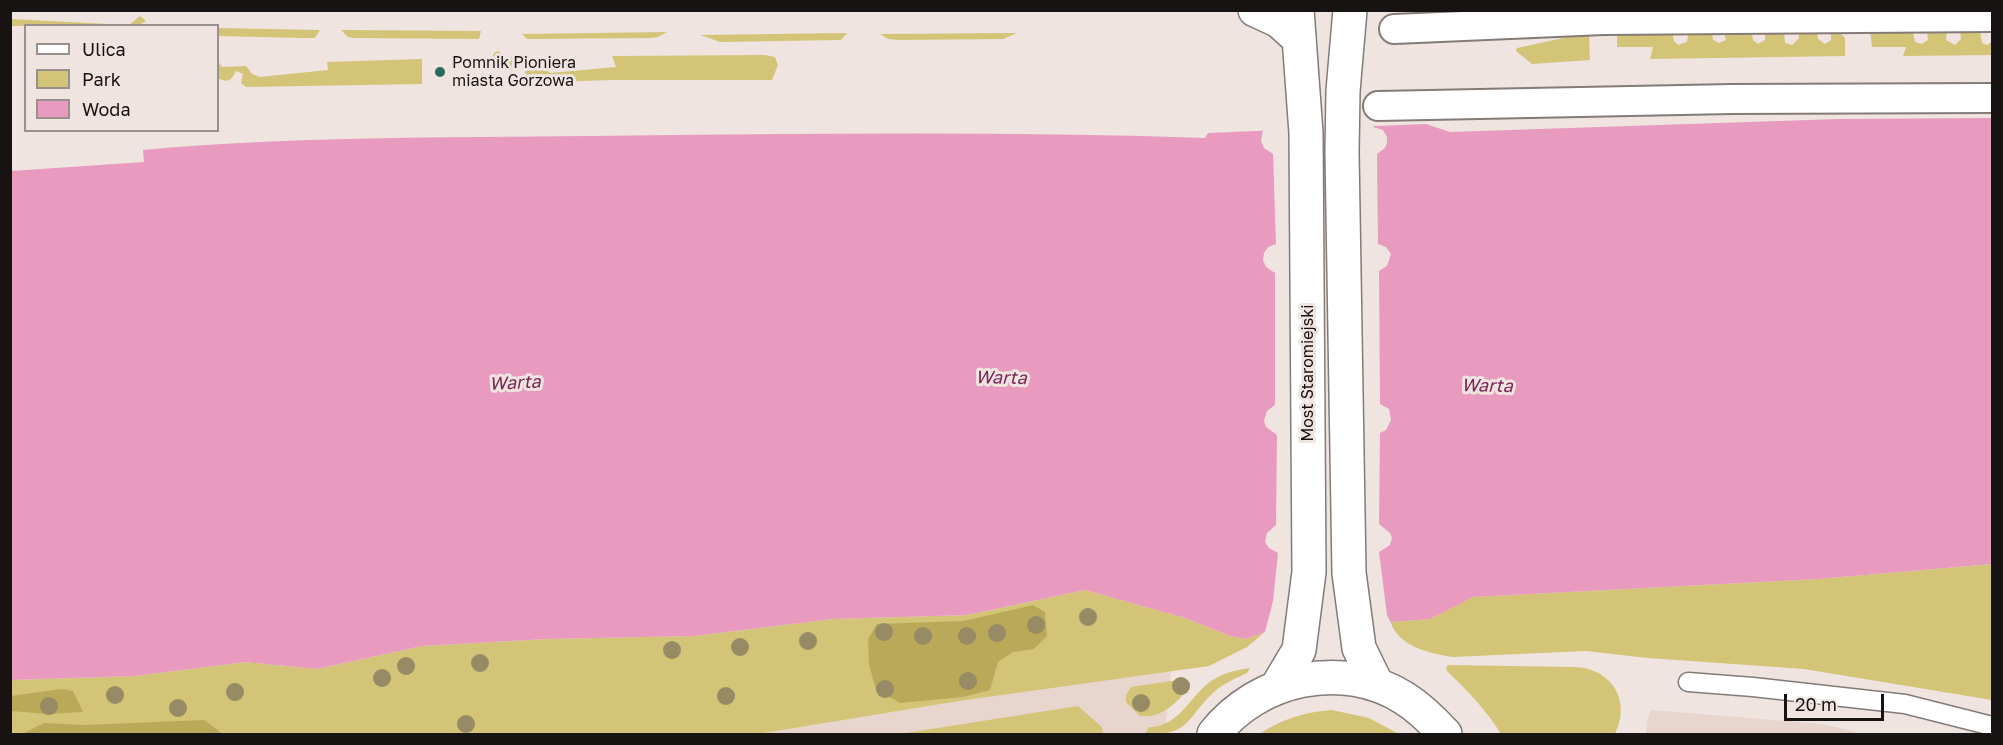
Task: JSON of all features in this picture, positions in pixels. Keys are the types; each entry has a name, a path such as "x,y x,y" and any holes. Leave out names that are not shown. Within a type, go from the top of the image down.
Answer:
{"main road":[{"path":"1255,10 1279,21 1298,34"},
{"path":"1350,10 1342,152 1349,573 1359,648 1377,685"},
{"name":"Most Staromiejski","path":"1277,687 1299,650 1309,572 1306,133 1298,34"},
{"path":"1213,732 1237,710 1256,697 1277,687 1301,680 1327,677 1352,679 1377,685 1404,698 1428,715 1445,735"}],"street":[{"path":"1394,29 1603,20 1992,17"},
{"path":"1378,106 1732,99 1992,98"}],"lane":[{"path":"1688,682 1753,687 1905,705 1992,726"}],"shaded area":[{"path":"1033,605 1045,612 1047,636 1034,649 1013,652 998,662 990,690 963,697 900,703 876,689 869,665 868,639 877,624 963,621"},
{"path":"1171,670 1165,734 758,734 959,701"},
{"path":"61,689 73,691 83,712 47,714 11,711 11,696"},
{"path":"1651,710 1823,724 1863,734 1646,734"},
{"path":"204,720 221,734 22,734 44,723 84,725"}],"green space":[{"path":"140,16 146,21 141,24 130,24"},
{"path":"11,19 109,24 11,26"},
{"path":"219,28 320,30 315,38 219,36"},
{"path":"1615,28 1672,31 1674,41 1678,45 1687,42 1686,32 1712,32 1713,40 1719,43 1726,40 1724,32 1751,31 1753,40 1758,44 1765,40 1765,31 1784,31 1785,43 1792,45 1799,38 1798,31 1817,31 1818,39 1825,44 1831,40 1831,31 1845,38 1845,56 1650,59 1653,47 1617,47"},
{"path":"341,30 481,31 479,39 354,38 348,37"},
{"path":"1870,30 1913,32 1915,42 1922,44 1928,40 1927,31 1947,31 1946,40 1955,45 1961,39 1960,31 1980,31 1982,43 1987,45 1992,42 1992,55 1903,56 1906,47 1872,47"},
{"path":"667,32 652,38 527,39 522,34"},
{"path":"847,33 841,40 720,42 700,35"},
{"path":"1017,33 1003,39 899,40 888,39 880,34"},
{"path":"1586,33 1589,35 1590,60 1532,64 1516,51 1517,48"},
{"path":"498,51 507,57 528,56 550,73 616,67 612,56 765,55 775,57 778,65 772,80 549,82 536,81 525,73 527,65 520,63 516,70 508,70 503,62 492,58"},
{"path":"422,59 422,84 246,87 241,83 243,74 236,71 229,80 219,78 219,62 222,67 246,66 252,74 260,77 328,70 327,62"},
{"path":"1992,564 1992,700 1804,669 1648,658 1586,651 1453,657 1425,651 1408,643 1395,631 1390,622 1430,619 1472,597 1818,579"},
{"path":"1085,590 1185,618 1230,636 1246,639 1265,632 1247,647 1209,666 959,701 758,734 11,734 10,680 135,676 245,662 317,669 422,646 546,639 694,636 833,619 967,615"},
{"path":"1448,665 1587,669 1598,673 1615,688 1621,709 1620,721 1615,734 1501,734 1476,701 1447,671"},
{"path":"1250,668 1247,673 1214,692 1180,728 1172,732 1145,734 1149,727 1159,726 1176,716 1211,681 1230,672"},
{"path":"1185,679 1190,683 1190,687 1174,704 1155,715 1140,716 1126,702 1126,695 1131,687"},
{"path":"1078,706 1102,727 1103,734 899,734"},
{"path":"1332,710 1369,718 1399,734 1259,734 1294,717"}],"water":[{"name":"Warta","path":"1992,118 1992,564 1818,579 1473,597 1430,619 1265,632 1246,639 1230,636 1185,618 1085,590 967,615 833,619 694,636 546,639 422,646 317,669 245,662 135,676 11,680 11,171 144,162 143,150 311,140 898,134 1052,134 1205,138 1208,133 1426,124 1450,132 1838,119"}],"pier":[{"path":"1374,122 1373,127 1383,130 1387,137 1385,148 1377,154 1378,244 1386,247 1391,254 1387,266 1379,271 1380,404 1389,409 1391,420 1386,430 1380,433 1379,524 1390,533 1392,538 1390,545 1379,552 1387,615 1392,625 1265,635 1258,638 1265,632 1273,601 1278,553 1269,548 1265,542 1267,533 1276,525 1277,435 1266,427 1264,421 1267,411 1275,405 1275,273 1266,267 1263,260 1268,247 1276,244 1273,154 1264,148 1261,141 1263,130 1267,127"}],"place":[{"name":"Pomnik Pioniera miasta Gorzowa","path":"440,72"}]}
